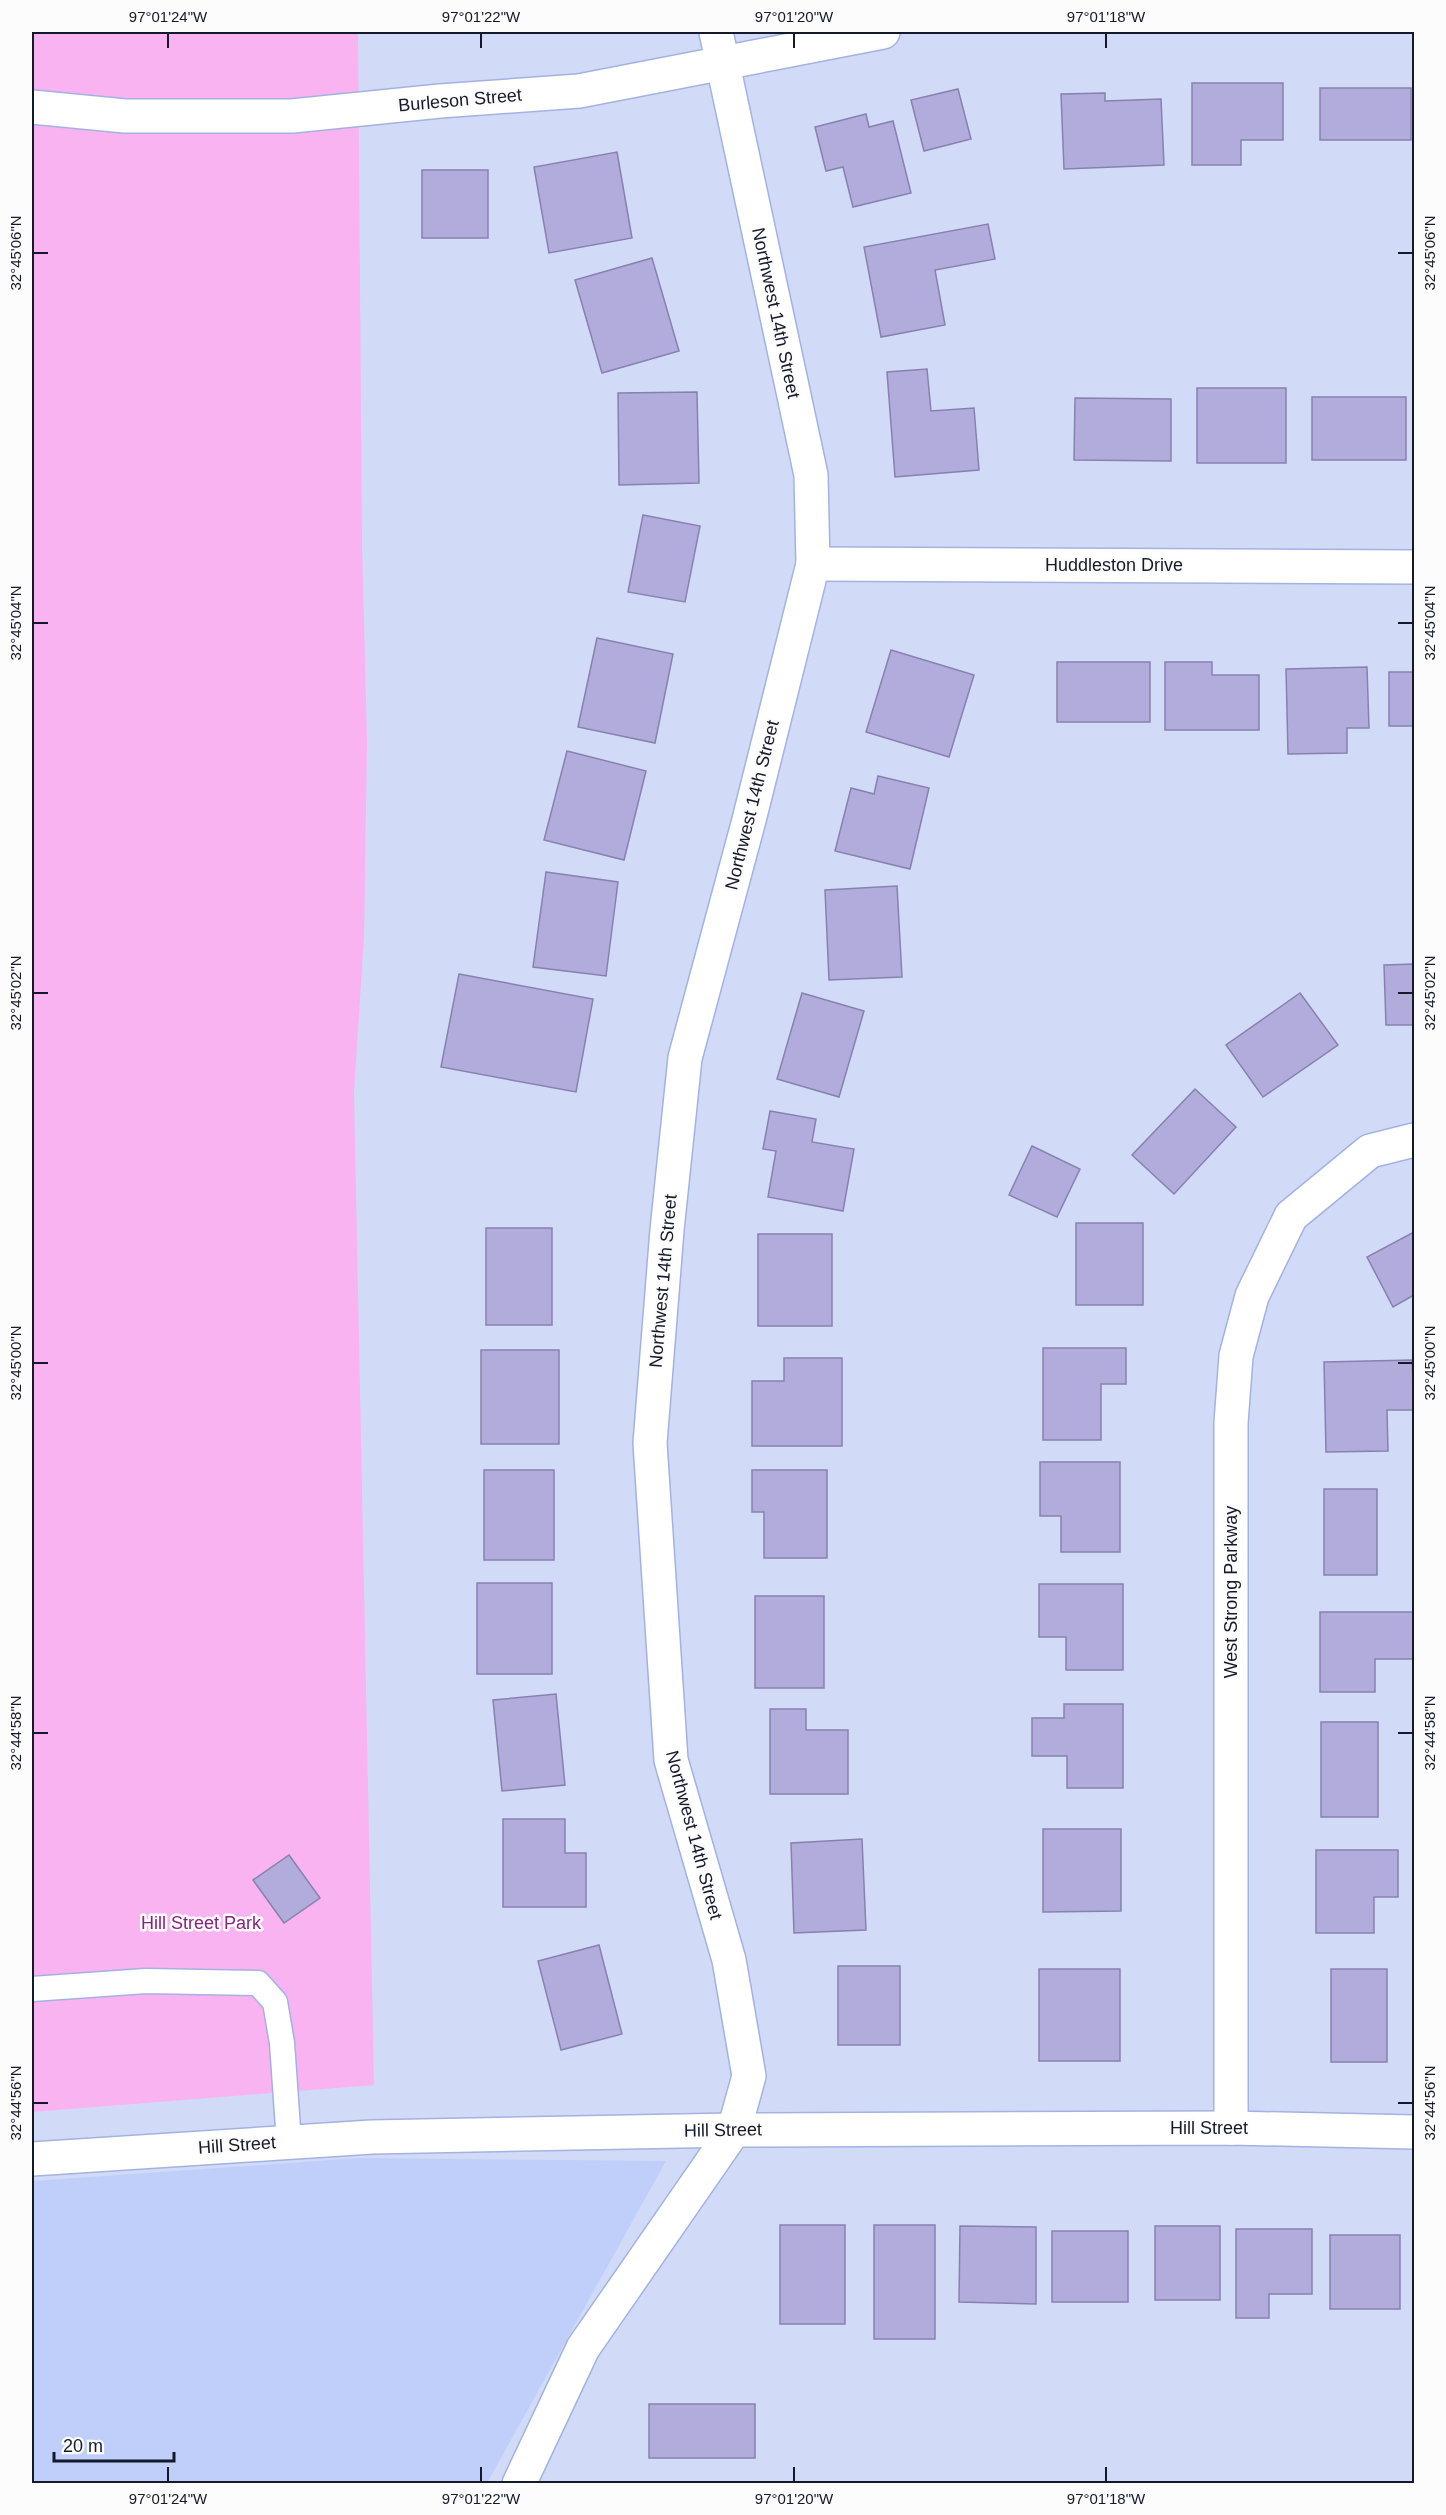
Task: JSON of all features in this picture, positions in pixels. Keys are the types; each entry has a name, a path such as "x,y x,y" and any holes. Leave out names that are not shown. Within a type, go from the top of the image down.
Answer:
{"street":[{"name":"Northwest 14th Street","path":"519,2484 583,2348 734,2130 749,2076 729,1960 671,1760 650,1443 667,1230 685,1058 749,820 813,564 811,475 716,32"},
{"name":"Burleson Street","path":"32,107 124,116 292,116 440,101 579,91 883,32"},
{"name":"Huddleston Drive","path":"813,564 1414,567"},
{"name":"West Strong Parkway","path":"1231,2128 1231,1423 1236,1356 1252,1296 1292,1216 1370,1151 1414,1140"},
{"name":"Hill Street","path":"32,2159 372,2137 734,2130 1231,2128 1414,2132"}],"lane":[{"path":"32,1989 146,1981 258,1983 275,2002 282,2043 289,2142"}],"shaded area":[{"path":"359,2158 666,2161 487,2483 32,2483 32,2181"}],"green space":[{"name":"Hill Street Park","path":"32,32 358,32 362,544 367,742 364,936 354,1093 374,2085 32,2112"}],"building":[{"path":"1192,83 1283,83 1283,140 1241,140 1241,165 1192,165"},
{"path":"1320,88 1411,88 1411,140 1320,140"},
{"path":"958,89 971,139 924,151 911,100"},
{"path":"1105,93 1105,101 1161,99 1164,165 1064,169 1061,94"},
{"path":"866,114 869,127 893,121 911,193 853,207 843,167 826,171 815,127"},
{"path":"617,152 632,238 549,253 534,167"},
{"path":"422,170 488,170 488,238 422,238"},
{"path":"988,224 995,259 935,270 945,325 881,337 864,247"},
{"path":"652,258 679,351 602,373 575,280"},
{"path":"927,369 931,411 974,408 979,470 895,477 887,372"},
{"path":"1197,388 1286,388 1286,463 1197,463"},
{"path":"697,392 699,483 619,485 618,393"},
{"path":"1312,397 1406,397 1406,460 1312,460"},
{"path":"1075,398 1171,399 1171,461 1074,460"},
{"path":"643,515 700,526 685,602 628,592"},
{"path":"597,638 673,654 655,743 578,727"},
{"path":"891,650 974,675 949,757 866,732"},
{"path":"1057,662 1150,662 1150,722 1057,722"},
{"path":"1165,662 1212,662 1212,675 1259,675 1259,730 1165,730"},
{"path":"1367,667 1369,728 1347,728 1347,753 1288,754 1286,669"},
{"path":"1389,672 1414,672 1414,726 1389,726"},
{"path":"567,751 646,771 624,860 544,840"},
{"path":"878,776 929,788 910,869 835,851 851,788 874,794"},
{"path":"546,872 618,882 606,976 533,967"},
{"path":"897,886 902,977 829,980 825,890"},
{"path":"1414,964 1414,1025 1386,1025 1384,965"},
{"path":"459,974 593,999 576,1092 441,1067"},
{"path":"802,993 864,1011 839,1097 777,1079"},
{"path":"1300,993 1338,1045 1263,1097 1226,1045"},
{"path":"1195,1089 1236,1127 1174,1194 1132,1155"},
{"path":"770,1111 816,1119 812,1142 854,1149 843,1211 768,1197 776,1151 763,1149"},
{"path":"1032,1146 1080,1169 1057,1217 1009,1195"},
{"path":"1076,1223 1143,1223 1143,1305 1076,1305"},
{"path":"486,1228 552,1228 552,1325 486,1325"},
{"path":"1414,1232 1414,1295 1393,1307 1367,1257"},
{"path":"758,1234 832,1234 832,1326 758,1326"},
{"path":"1043,1348 1126,1348 1126,1384 1101,1384 1101,1440 1043,1440"},
{"path":"481,1350 559,1350 559,1444 481,1444"},
{"path":"784,1358 842,1358 842,1446 752,1446 752,1381 784,1381"},
{"path":"1412,1360 1414,1410 1387,1410 1388,1451 1326,1452 1324,1362"},
{"path":"1040,1462 1120,1462 1120,1552 1061,1552 1061,1516 1040,1516"},
{"path":"484,1470 554,1470 554,1560 484,1560"},
{"path":"752,1470 827,1470 827,1558 764,1558 764,1512 752,1512"},
{"path":"1324,1489 1377,1489 1377,1575 1324,1575"},
{"path":"477,1583 552,1583 552,1674 477,1674"},
{"path":"1039,1584 1123,1584 1123,1670 1066,1670 1066,1637 1039,1637"},
{"path":"755,1596 824,1596 824,1688 755,1688"},
{"path":"1320,1612 1414,1612 1414,1659 1375,1659 1375,1692 1320,1692"},
{"path":"556,1694 565,1785 502,1791 493,1700"},
{"path":"1064,1704 1123,1704 1123,1788 1067,1788 1067,1756 1032,1756 1032,1718 1064,1718"},
{"path":"770,1709 806,1709 806,1730 848,1730 848,1794 770,1794"},
{"path":"1321,1722 1378,1722 1378,1817 1321,1817"},
{"path":"503,1819 565,1819 565,1853 586,1853 586,1907 503,1907"},
{"path":"1043,1829 1121,1829 1121,1911 1043,1912"},
{"path":"862,1839 866,1930 794,1933 791,1843"},
{"path":"1316,1850 1398,1850 1398,1897 1374,1897 1374,1933 1316,1933"},
{"path":"289,1855 320,1898 284,1923 253,1880"},
{"path":"599,1945 622,2034 561,2050 538,1961"},
{"path":"838,1966 900,1966 900,2045 838,2045"},
{"path":"1039,1969 1120,1969 1120,2061 1039,2061"},
{"path":"1331,1969 1387,1969 1387,2062 1331,2062"},
{"path":"780,2225 845,2225 845,2324 780,2324"},
{"path":"874,2225 935,2225 935,2339 874,2339"},
{"path":"960,2226 1036,2227 1036,2304 959,2302"},
{"path":"1155,2226 1220,2226 1220,2300 1155,2300"},
{"path":"1236,2229 1312,2229 1312,2294 1269,2294 1269,2318 1236,2318"},
{"path":"1052,2231 1128,2231 1128,2302 1052,2302"},
{"path":"1330,2235 1400,2235 1400,2309 1330,2309"},
{"path":"649,2404 755,2404 755,2458 649,2458"}]}
